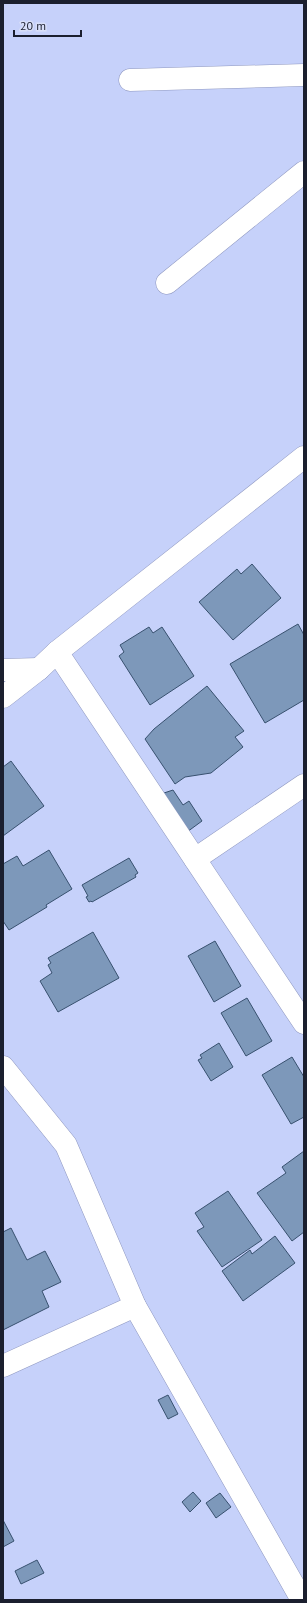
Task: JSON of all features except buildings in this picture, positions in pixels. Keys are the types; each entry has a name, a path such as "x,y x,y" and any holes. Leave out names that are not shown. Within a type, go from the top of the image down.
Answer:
{"street":[{"path":"130,80 304,75"},
{"path":"167,283 304,172"},
{"path":"3,697 39,669 57,652 304,457"},
{"path":"57,652 304,1022"},
{"path":"3,670 39,669"},
{"path":"195,859 304,784"},
{"path":"3,1067 66,1145 135,1306 302,1600"},
{"path":"3,1366 135,1306"}]}
